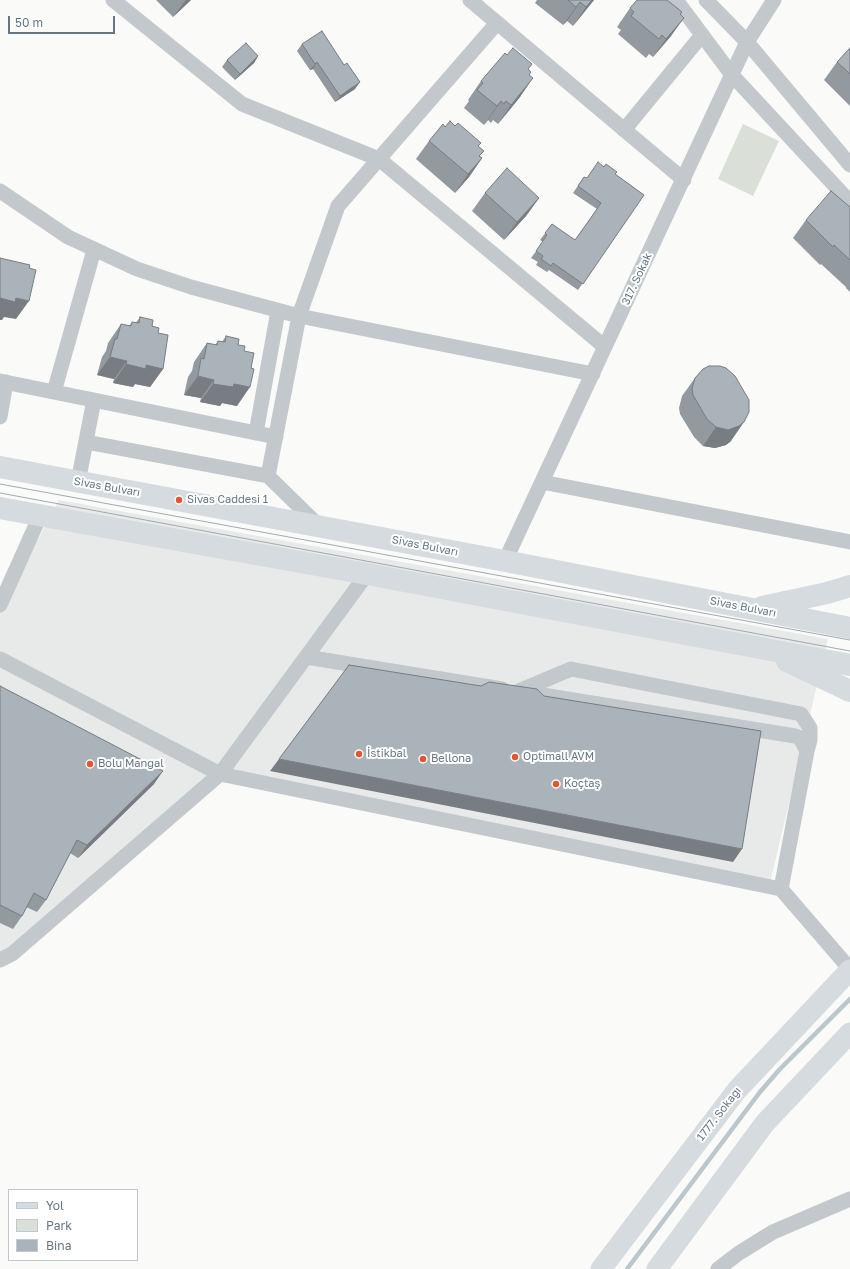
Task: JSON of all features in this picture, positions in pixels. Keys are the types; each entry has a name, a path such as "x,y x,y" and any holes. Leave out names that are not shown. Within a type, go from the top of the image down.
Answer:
{"highway":[{"name":"Sivas Bulvarı","path":"0,467 505,560 850,628"},
{"path":"0,508 368,574 850,665"},
{"path":"753,609 827,593 850,586"},
{"path":"761,648 850,691"}],"street":[{"path":"470,0 684,180"},
{"path":"676,0 732,75 850,202"},
{"path":"706,0 747,42 848,158"},
{"name":"317. Sokak","path":"505,560 684,180 747,42 774,0"},
{"path":"117,1 242,104 379,159 605,347"},
{"path":"268,476 299,316 338,206 497,23"},
{"path":"624,130 702,35"},
{"path":"0,191 68,237 94,250 164,278 299,316 593,374"},
{"path":"54,392 94,250"},
{"path":"256,433 278,311"},
{"path":"0,417 3,382 276,437"},
{"path":"78,482 94,400"},
{"path":"86,442 268,476 318,526"},
{"path":"542,482 850,542"},
{"path":"0,605 40,516"},
{"path":"2,961 220,774 368,574"},
{"path":"306,657 795,736 803,742 807,751"},
{"path":"0,659 220,774 781,889 850,969"},
{"path":"519,691 571,669 801,714 810,728 810,740 781,889"},
{"name":"1777. Sokağı","path":"601,1269 737,1090 850,969"},
{"path":"657,1269 765,1123 850,1033"},
{"path":"718,1269 739,1253 773,1232 850,1199"}],"shaded area":[{"path":"59,500 828,639 769,887 223,776 0,962 0,612"}],"green space":[{"path":"743,124 779,141 753,196 718,179"}],"building":[{"path":"568,0 592,0 586,7 580,2 576,7"},
{"path":"637,0 667,0 682,12 680,14 684,18 666,39 662,35 659,39 631,16 634,12 630,8"},
{"path":"322,31 344,65 347,63 360,82 340,96 317,62 315,64 302,44"},
{"path":"246,43 258,56 240,74 227,60"},
{"path":"513,48 532,64 528,69 531,72 529,75 533,78 511,105 506,101 504,104 501,101 497,106 477,90 483,83 481,81 505,53 507,55"},
{"path":"850,48 850,74 837,62"},
{"path":"450,121 455,126 458,123 481,143 478,146 484,151 479,156 482,158 468,174 429,141 443,124 445,127"},
{"path":"598,162 604,167 606,164 617,172 615,174 644,195 583,284 553,263 551,266 541,259 543,256 536,251 547,235 545,233 552,224 575,240 588,222 601,203 578,186 584,177 587,178"},
{"path":"507,168 539,198 517,222 485,193"},
{"path":"831,191 850,207 850,260 834,245 833,247 806,220"},
{"path":"0,258 30,265 29,268 36,270 29,301 16,298 15,302 0,298"},
{"path":"140,317 153,320 152,326 159,328 158,333 168,335 163,369 146,365 146,369 126,364 127,361 110,357 121,324 131,326 132,322 139,323"},
{"path":"226,336 239,339 238,345 245,346 244,351 254,353 251,368 254,369 250,387 234,384 233,387 213,384 214,380 198,376 201,358 204,359 207,343 217,345 218,341 225,342"},
{"path":"709,366 720,366 726,368 735,376 749,400 749,412 744,422 739,426 728,430 716,427 707,419 693,395 692,389 695,378 703,369"},
{"name":"Optimall AVM","path":"349,665 481,686 489,682 537,689 544,696 761,731 742,849 279,759"},
{"path":"0,686 163,771 87,845 77,840 46,900 34,893 22,916 0,905"}],"waterway":[{"path":"627,1269 760,1092 780,1069 850,999"}],"tram line":[{"path":"0,484 850,640"},
{"path":"0,493 850,651"}],"place":[{"name":"Sivas Caddesi 1","path":"179,500"},
{"name":"İstikbal","path":"359,754"},
{"name":"Optimall AVM","path":"515,757"},
{"name":"Bellona","path":"423,759"},
{"name":"Bolu Mangal","path":"90,764"},
{"name":"Koçtaş","path":"556,784"}]}
